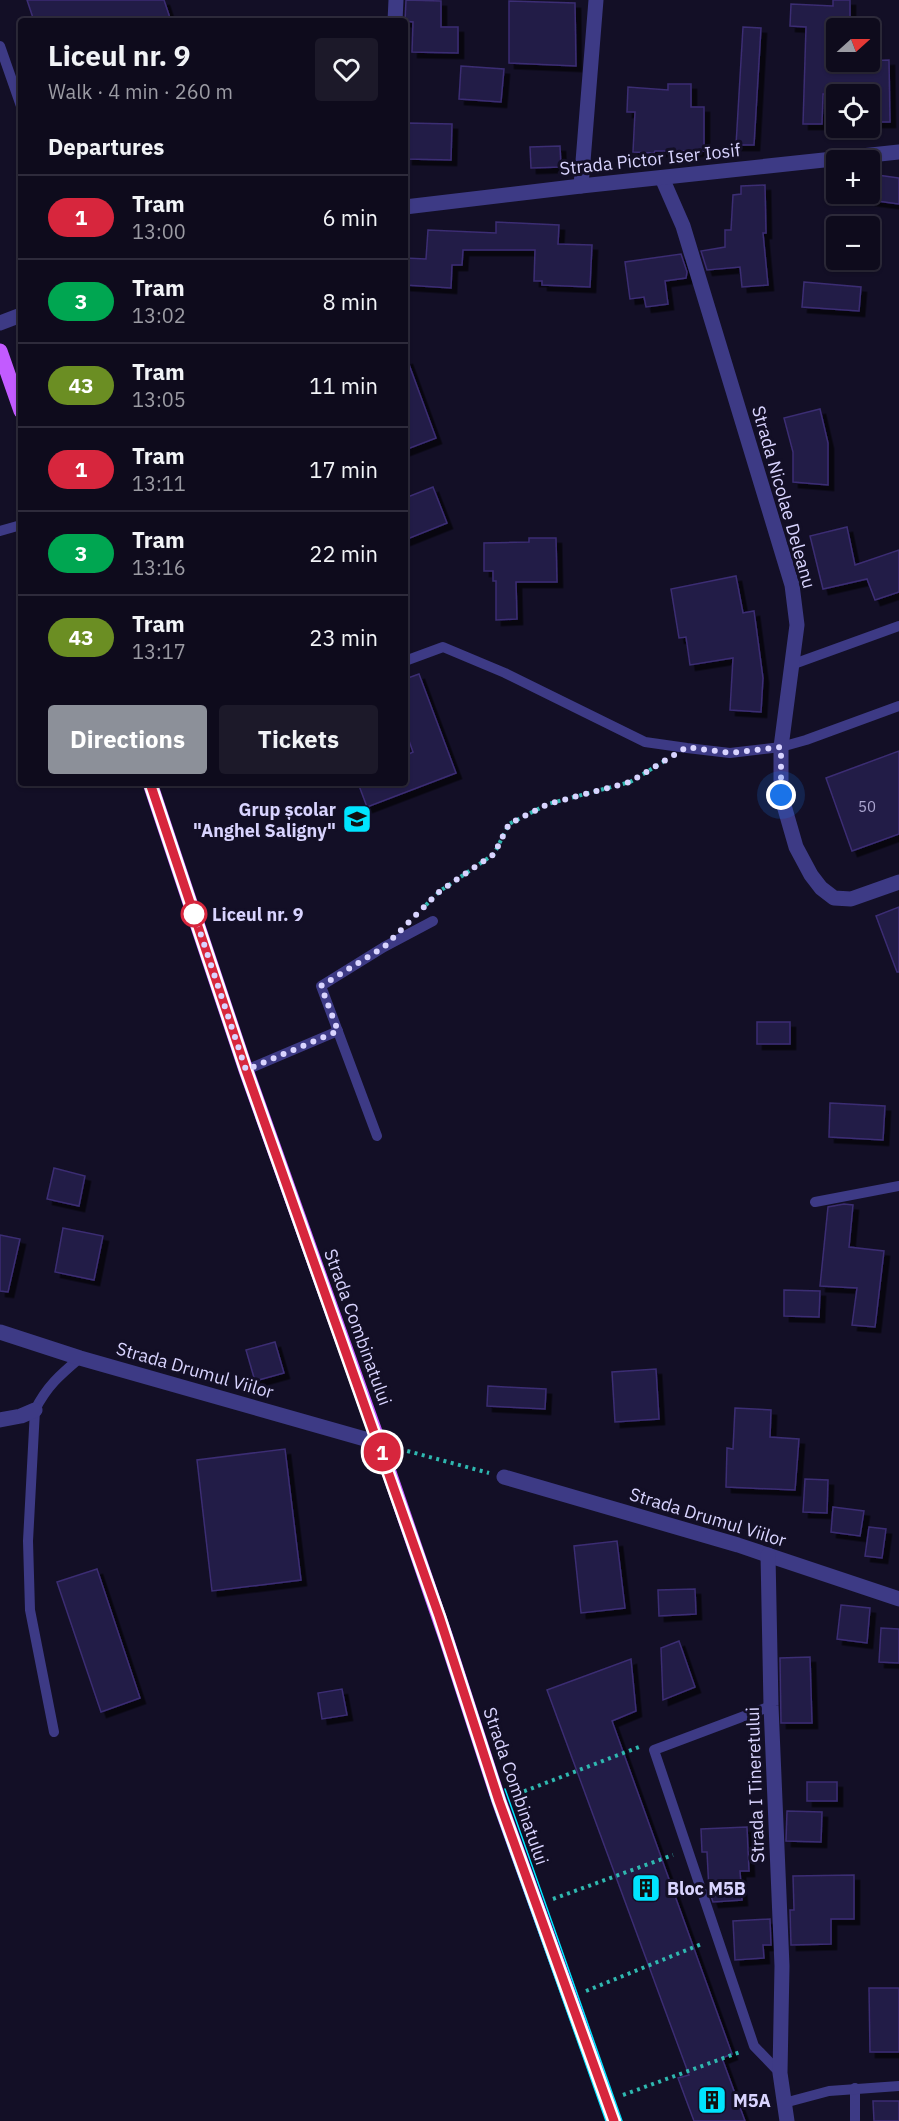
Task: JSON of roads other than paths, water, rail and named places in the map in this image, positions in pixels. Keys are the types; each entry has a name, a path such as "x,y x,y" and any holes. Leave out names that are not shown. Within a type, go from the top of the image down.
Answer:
{"main road":[{"path":"0,351 18,402"},
{"name":"Strada Combinatului","path":"151,786 246,1070 379,1443 499,1801 614,2121"}],"street":[{"path":"395,18 396,0"},
{"path":"581,186 596,0"},
{"name":"Strada Pictor Iser Iosif","path":"408,207 899,152"},
{"name":"Strada Nicolae Deleanu","path":"662,178 683,226 792,585 796,625 781,747 781,795 796,847 811,875 821,888 834,898 851,899 899,882"},
{"path":"0,323 18,316"},
{"name":"Strada Drumul Viilor","path":"0,1332 80,1358 379,1443"},
{"path":"0,1420 21,1416 35,1410"},
{"name":"Strada Drumul Viilor","path":"504,1477 768,1555 899,1599"},
{"name":"Strada I Tineretului","path":"768,1555 771,1706 782,1966 780,2073 787,2121"}],"lane":[{"path":"0,46 18,97"},
{"path":"0,531 18,526"},
{"path":"791,665 899,626"},
{"path":"408,660 443,647 505,673 645,742 730,753 781,747 899,706"},
{"path":"377,1136 321,986 384,947 433,921"},
{"path":"246,1070 338,1031"},
{"path":"815,1202 899,1186"},
{"path":"54,1732 30,1610 28,1541 35,1410 55,1378 80,1358"},
{"path":"771,1706 654,1750 754,2046 780,2073"},
{"path":"784,2103 829,2091 899,2086"},
{"path":"855,2088 855,2121"}],"tram line":[{"name":"1","path":"151,786 246,1070 439,1616 499,1801 614,2121"},
{"path":"505,1789 622,2121"},
{"path":"490,1794 606,2121"}],"place":[{"name":"Grup școlar \"Anghel Saligny\"","path":"357,819"},
{"name":"Liceul nr. 9","path":"194,914"},
{"name":"Bloc M5B","path":"646,1888"},
{"name":"M5A","path":"712,2100"}]}
